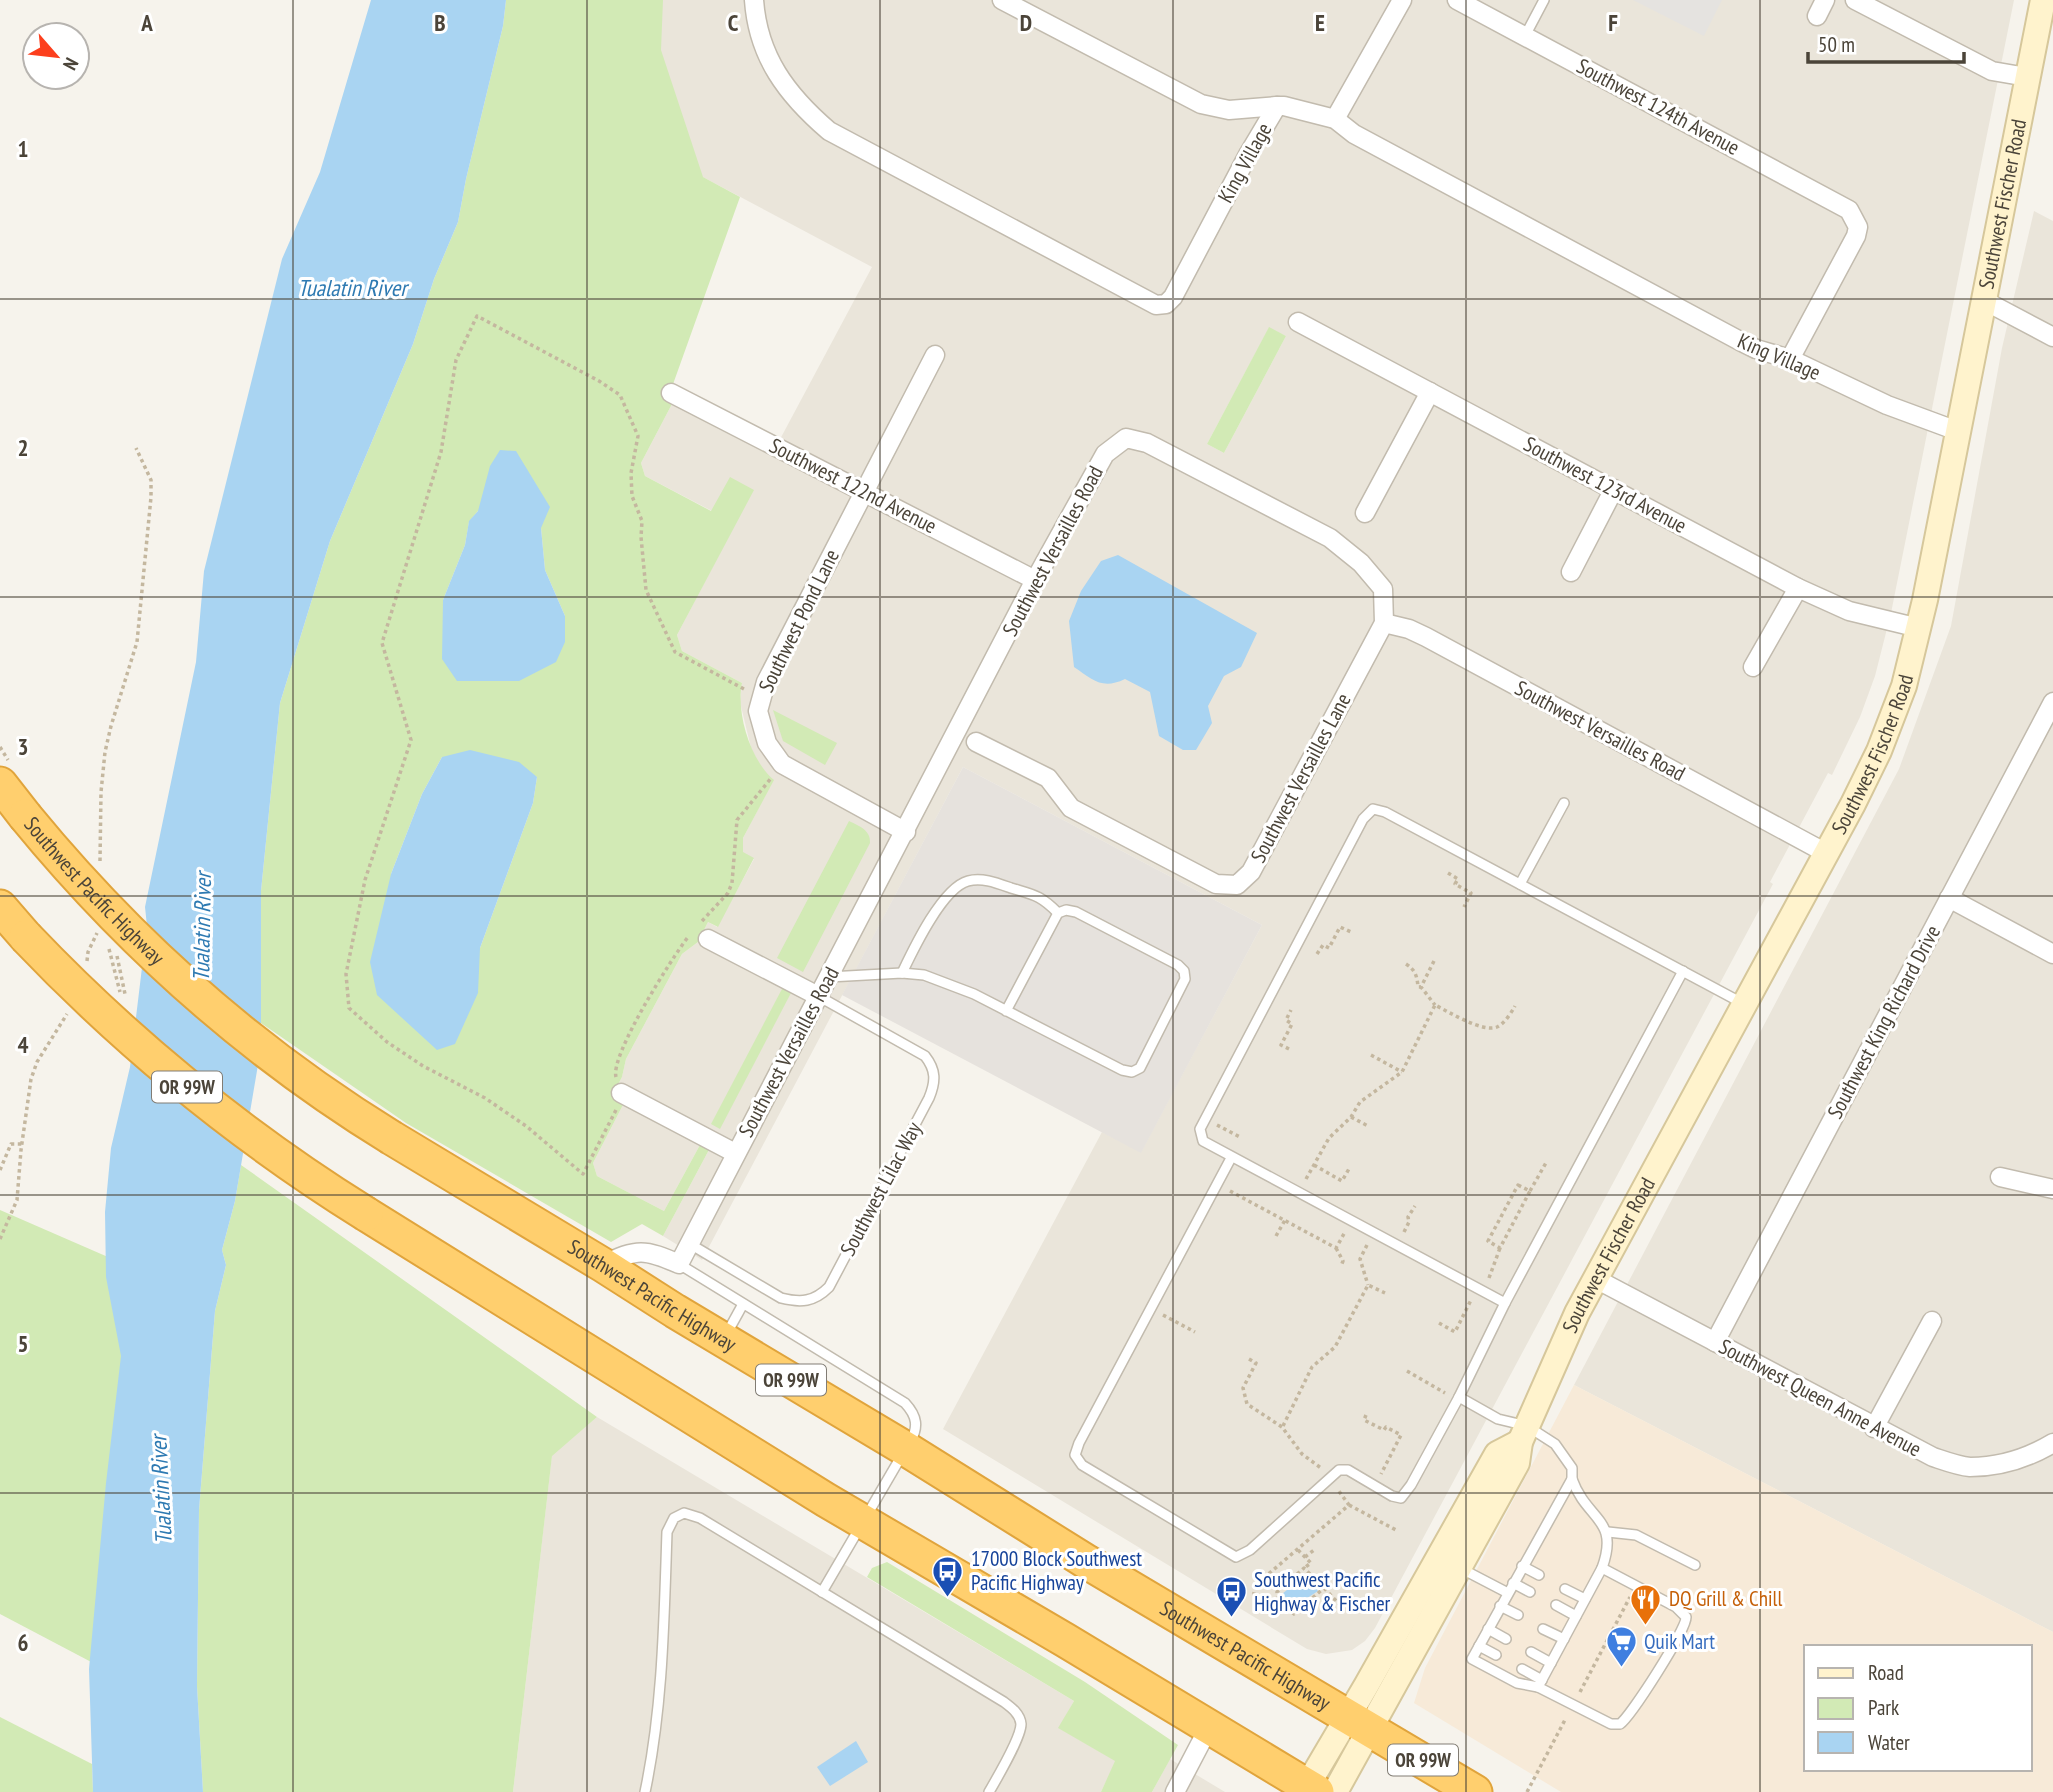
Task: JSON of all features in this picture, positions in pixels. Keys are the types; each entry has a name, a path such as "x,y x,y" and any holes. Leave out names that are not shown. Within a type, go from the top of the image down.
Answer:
{"highway":[{"name":"Southwest Pacific Highway","path":"0,784 120,923 203,1000 317,1090 1087,1562 1475,1792"},
{"name":"OR 99W","path":"0,907 89,1001 175,1078 285,1162 863,1521 1320,1790"}],"street":[{"name":"King Village","path":"754,0 755,19 783,85 802,108 829,131 1156,305 1166,304 1173,297 1249,153 1278,106 1335,119 1354,134 1756,349 1790,359 1859,393 1960,432"},
{"path":"1002,0 1201,104 1229,110 1278,106"},
{"path":"1335,119 1402,0"},
{"name":"Southwest 124th Avenue","path":"1457,0 1849,209 1858,227 1856,236 1790,359"},
{"path":"1855,0 1992,71 2027,77"},
{"name":"Southwest Fischer Road","path":"1320,1790 1360,1722 1460,1568 1517,1463 1523,1434 1577,1313 1853,804 1891,722 1904,686 1919,628 1960,432 2043,0"},
{"path":"1985,301 2053,337"},
{"name":"Southwest 123rd Avenue","path":"1298,322 1798,588 1849,611 1919,628"},
{"name":"Southwest Pond Lane","path":"906,832 782,764 766,743 758,711 766,682 935,355"},
{"path":"1365,513 1430,392"},
{"name":"Southwest 122nd Avenue","path":"671,393 1035,580"},
{"name":"Southwest Versailles Road","path":"679,1264 1035,580 1105,454 1126,438 1147,443 1330,538 1361,563 1383,589 1384,622 1426,637 1826,853"},
{"path":"1571,572 1614,489"},
{"path":"1753,667 1798,588"},
{"name":"Southwest Versailles Lane","path":"976,742 1048,778 1071,808 1216,884 1237,885 1251,872 1384,622"},
{"name":"Southwest King Richard Drive","path":"1714,1342 1949,898 2048,724 2053,702"},
{"path":"1949,898 2053,954"},
{"path":"708,939 818,996"},
{"path":"622,1094 735,1153"},
{"path":"2000,1177 2053,1189"},
{"path":"603,1265 626,1254 640,1251 651,1252 679,1264"},
{"name":"Southwest Queen Anne Avenue","path":"1596,1279 1933,1457 1968,1467 2007,1464 2053,1443"},
{"path":"1874,1428 1931,1321"},
{"name":"Southwest Fischer Road","path":"1360,1722 1497,1454 1523,1434"},
{"path":"1175,1792 1209,1727"}],"lane":[{"path":"1525,36 1544,0"},
{"path":"1520,884 1564,803"},
{"path":"1505,1303 1203,1141 1200,1129 1363,819 1373,809 1385,812 1744,1004"},
{"path":"902,973 920,934 943,901 966,881 987,880 1043,898 1058,913"},
{"path":"829,977 902,973 924,975 974,994 1006,1011 1122,1070 1132,1072 1140,1068 1185,979 1184,971 1178,965 1076,912 1066,910 1058,913 1006,1011"},
{"path":"1231,1158 1075,1455 1082,1465 1237,1557 1250,1550 1339,1470 1348,1470 1401,1498 1411,1485 1683,971"},
{"name":"Southwest Lilac Way","path":"690,1244 781,1298 796,1302 820,1297 829,1287 929,1098 935,1076 925,1056 818,996"},
{"path":"679,1264 905,1403 913,1411 917,1422 913,1437 821,1592"},
{"path":"723,1339 743,1304"},
{"path":"1458,1398 1523,1434 1555,1444 1572,1468 1572,1479 1577,1493 1608,1532 1609,1549 1602,1568 1540,1683"},
{"path":"1540,1683 1517,1683 1472,1659 1572,1479"},
{"path":"645,1792 654,1749 658,1702 667,1532 674,1518 684,1513 700,1518 1017,1712 1021,1725 1018,1735 989,1792"},
{"path":"1608,1532 1636,1535 1695,1565"},
{"path":"1522,1566 1539,1575"},
{"path":"1460,1568 1508,1593"},
{"path":"1522,1669 1573,1705 1611,1724 1620,1724 1627,1719 1675,1645 1686,1623 1686,1617 1676,1607 1602,1568"},
{"path":"1513,1583 1530,1592"},
{"path":"1565,1588 1585,1600"},
{"path":"1556,1605 1576,1616"},
{"path":"1500,1606 1518,1615"},
{"path":"1488,1629 1506,1639"},
{"path":"1543,1629 1564,1639"},
{"path":"1479,1646 1496,1655"},
{"path":"1531,1652 1551,1662"}],"path":[{"path":"622,1094 583,1174 526,1126 485,1098 423,1066 387,1042 349,1008 346,974 365,880 411,740 382,643 441,452 456,360 477,316 599,381 620,396 638,436 631,473 632,496 642,521 643,573 652,605 675,652 737,687 762,695"},
{"path":"100,870 101,792 105,752 137,642 151,497 151,480 136,448"},
{"path":"1448,873 1458,879 1455,884 1471,893 1464,907"},
{"path":"1317,954 1322,944 1329,948 1340,927 1351,932"},
{"path":"98,930 107,937"},
{"path":"86,972 88,952 95,936 105,944 111,954 122,1004"},
{"path":"112,942 117,953 125,995"},
{"path":"1420,987 1434,961"},
{"path":"1406,964 1415,971 1418,986 1435,1005 1484,1028 1497,1027 1508,1018 1515,1006"},
{"path":"1299,1194 1329,1138 1351,1117 1360,1102 1402,1072 1435,1005"},
{"path":"0,1239 17,1200 31,1079 37,1062 71,1008"},
{"path":"1289,1049 1280,1045 1292,1024 1286,1020 1291,1010"},
{"path":"1371,1055 1402,1072"},
{"path":"1351,1117 1367,1126"},
{"path":"1206,1119 1240,1137"},
{"path":"0,1170 11,1144 22,1144"},
{"path":"1439,1323 1455,1332 1495,1266 1500,1248 1546,1161"},
{"path":"1314,1165 1342,1181 1350,1167"},
{"path":"1217,1184 1336,1248 1343,1261 1341,1266"},
{"path":"1500,1248 1488,1241 1518,1185 1530,1191"},
{"path":"1396,1245 1415,1206"},
{"path":"1276,1236 1285,1220"},
{"path":"1336,1248 1345,1232"},
{"path":"1282,1427 1312,1367 1335,1347 1368,1285 1360,1259 1368,1245 1357,1239"},
{"path":"1368,1285 1385,1293"},
{"path":"1151,1308 1195,1332"},
{"path":"1249,1359 1256,1363 1243,1388 1247,1404 1282,1427 1302,1454 1331,1476 1339,1493 1349,1505 1396,1530"},
{"path":"1407,1371 1458,1398"},
{"path":"1366,1415 1364,1420 1401,1435 1375,1486"},
{"path":"1278,1600 1268,1604 1255,1598 1254,1592 1258,1583 1349,1505"},
{"path":"1297,1550 1311,1563 1277,1592 1278,1600 1294,1614 1324,1588"},
{"path":"1305,1557 1314,1550"},
{"path":"1304,1568 1341,1606"},
{"path":"1527,1792 1636,1586"}],"shaded area":[{"path":"520,0 2014,0 1891,613 1875,676 1860,717 1832,775 1828,773 1770,882 1773,884 1375,1628 1365,1641 1352,1650 1326,1654 1307,1649 943,1429 1102,1132 1141,1152 1262,925 963,767 702,1260 663,1236 710,1148 701,1143 664,1211 597,1176 593,1163 624,1103 612,1096 622,1077 626,1059 682,954 698,942 708,922 717,927 754,859 743,853 743,838 773,781 760,766 751,748 740,702 742,683 682,651 677,635 753,490 712,511 645,476 641,463 672,404 665,400 672,387 778,443 872,267 505,72","holes":["1269,328 1286,336 1224,453 1207,444"]},
{"path":"1633,0 1722,0 1704,36"},
{"path":"2034,211 2053,221 2053,1632 1574,1385 1899,769 1951,626 2002,348"},
{"path":"963,767 1262,925 1141,1153 842,995"},
{"path":"1574,1385 2053,1632 2053,1792 1561,1792 1414,1703 1425,1668"},
{"path":"597,1417 1074,1701 1059,1728 1116,1761 1101,1792 513,1792 552,1455"},
{"path":"1170,1759 1225,1792 1152,1792"}],"green space":[{"path":"506,0 663,0 661,50 703,177 740,197 665,400 672,404 641,463 645,476 711,511 730,477 754,490 677,635 682,651 742,683 741,708 747,735 758,761 774,780 743,838 743,852 754,858 718,927 708,922 698,942 682,954 626,1059 622,1077 612,1096 624,1103 593,1163 597,1176 664,1211 701,1143 710,1148 663,1236 642,1224 611,1242 406,1123 261,1023 261,891 280,703 330,541 413,344 434,279 458,222 503,26","holes":["478,511 541,528 545,570 565,616 443,600 465,545 469,522","442,757 537,777 533,803 480,948 391,874 422,794"]},
{"path":"1269,327 1286,336 1224,453 1207,444"},
{"path":"773,710 837,743 825,765 783,741"},
{"path":"849,821 866,832 870,843 803,972 777,958"},
{"path":"783,987 792,991 720,1129 711,1124"},
{"path":"241,1165 597,1417 552,1456 513,1792 203,1792 197,1686 199,1510 215,1311 226,1265 222,1250"},
{"path":"0,1210 147,1274 95,1664 0,1614"},
{"path":"887,1562 1085,1682 1178,1745 1152,1792 1101,1792 1115,1761 1058,1728 1074,1701 867,1577 872,1568"},
{"path":"0,1717 92,1764 93,1792 0,1792"}],"water":[{"name":"Tualatin River","path":"371,0 506,0 503,26 458,222 434,279 413,344 330,541 280,703 261,891 261,1047 235,1201 222,1250 226,1265 215,1311 199,1510 197,1686 203,1792 93,1792 89,1669 121,1356 106,1277 105,1212 111,1148 130,1067 147,926 145,907 196,662 204,571 282,259 320,172"},
{"path":"500,450 516,451 550,507 541,528 545,570 565,616 565,642 556,662 519,681 457,681 442,659 443,600 465,545 469,521 478,511 490,466"},
{"path":"1118,555 1257,633 1241,667 1224,676 1208,706 1212,723 1196,750 1183,750 1159,736 1150,692 1125,679 1110,684 1098,682 1074,667 1069,621 1081,591 1101,561"},
{"path":"470,750 519,762 537,777 533,803 480,948 478,993 455,1044 437,1050 377,995 370,962 391,874 422,794 442,757"},
{"path":"1303,1577 1306,1586 1315,1587 1318,1591 1292,1608 1285,1604 1282,1594"},
{"path":"856,1741 868,1762 830,1786 817,1767"}],"place":[{"name":"17000 Block Southwest Pacific Highway","path":"948,1598"},
{"name":"Southwest Pacific Highway & Fischer","path":"1231,1619"},
{"name":"DQ Grill & Chill","path":"1646,1626"},
{"name":"Quik Mart","path":"1621,1669"}]}
